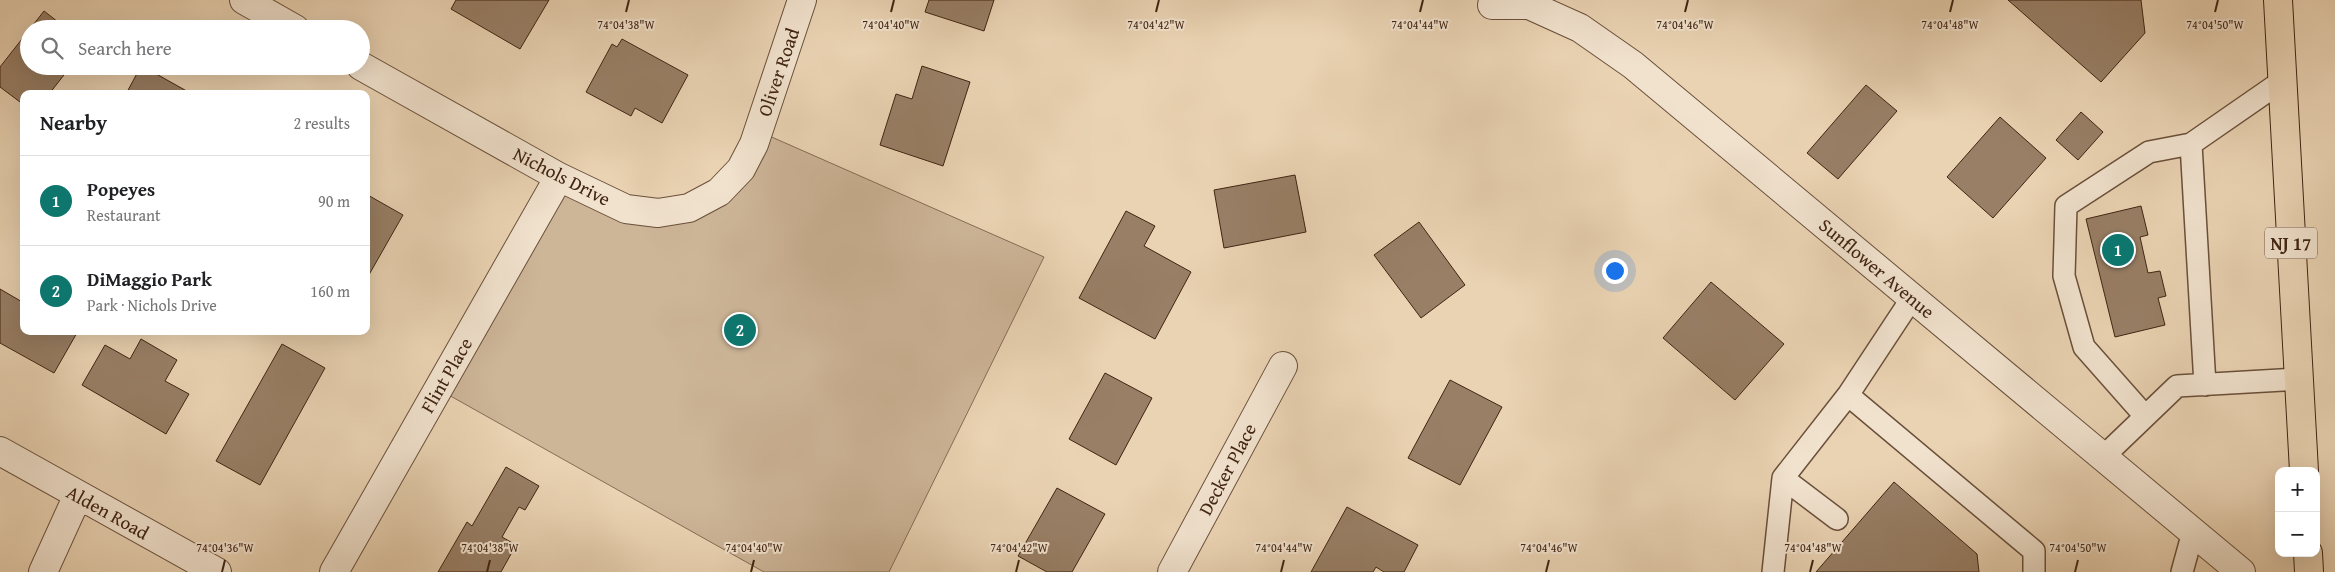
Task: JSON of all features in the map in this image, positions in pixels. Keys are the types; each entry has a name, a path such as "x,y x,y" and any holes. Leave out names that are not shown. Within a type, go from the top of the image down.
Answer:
{"highway":[{"name":"NJ 17","path":"2278,0 2304,467"},
{"path":"2308,557 2308,572"}],"street":[{"path":"244,0 280,20"},
{"name":"Oliver Road","path":"754,144 802,0"},
{"name":"Sunflower Avenue","path":"1490,2 1529,5 1580,28 1633,66 2241,572"},
{"name":"Nichols Drive","path":"370,71 559,178 626,209 658,213 689,208 719,192 741,169 754,144"},
{"name":"Flint Place","path":"334,572 559,178"},
{"name":"Decker Place","path":"1172,572 1283,366"},
{"name":"Alden Road","path":"0,451 217,572"},
{"path":"43,572 78,495"}],"lane":[{"path":"2145,416 2084,346 2064,276 2066,206 2148,152 2191,144 2282,81"},
{"path":"2191,144 2204,385"},
{"path":"1773,572 1783,478 1848,395 1912,298"},
{"path":"2103,457 2177,386 2299,379"},
{"path":"1848,395 2034,552 2034,572"},
{"path":"1783,478 1837,519"},
{"path":"2182,572 2193,532"}],"shaded area":[{"path":"758,131 1044,257 889,572 764,572 438,389 559,177 626,209 689,208"}],"building":[{"path":"456,0 549,0 520,49 451,9"},
{"path":"929,0 994,0 984,31 925,12"},
{"path":"2008,0 2141,0 2145,33 2101,82"},
{"path":"44,11 56,20 37,20"},
{"path":"622,39 688,75 662,123 635,108 631,116 586,92 612,44 617,47"},
{"path":"20,41 20,75 64,75 52,90 20,90 20,102 0,87 0,67"},
{"path":"922,66 970,82 943,166 880,145 896,94 912,99"},
{"path":"136,75 158,75 185,90 128,90"},
{"path":"1866,85 1897,111 1838,179 1807,153"},
{"path":"2081,112 2103,132 2078,160 2056,140"},
{"path":"2000,117 2046,158 1993,218 1947,177"},
{"path":"1295,175 1306,232 1224,248 1214,190"},
{"path":"370,196 403,215 370,273"},
{"path":"2141,206 2148,235 2140,237 2148,273 2160,271 2166,296 2158,298 2165,325 2115,337 2086,219"},
{"path":"1126,211 1155,226 1144,246 1191,272 1155,339 1079,298"},
{"path":"1419,222 1465,285 1421,318 1374,255"},
{"path":"1711,282 1784,344 1735,400 1663,338"},
{"path":"0,289 20,301 20,335 76,335 54,373 0,343"},
{"path":"141,339 177,360 165,381 189,394 166,434 82,385 105,345 130,359"},
{"path":"282,344 325,368 260,485 216,461"},
{"path":"1105,373 1152,398 1116,465 1069,439"},
{"path":"1450,380 1502,407 1460,485 1408,458"},
{"path":"506,467 539,486 525,510 519,507 502,537 516,545 501,572 438,572 467,522 472,526"},
{"path":"1894,482 1977,554 1979,572 1816,572"},
{"path":"1057,488 1105,514 1072,572 1047,572 1018,556"},
{"path":"1347,507 1418,545 1404,572 1384,572 1376,567 1373,572 1311,572"}],"place":[{"name":"Popeyes","path":"2118,250"},
{"name":"DiMaggio Park","path":"740,330"}]}
